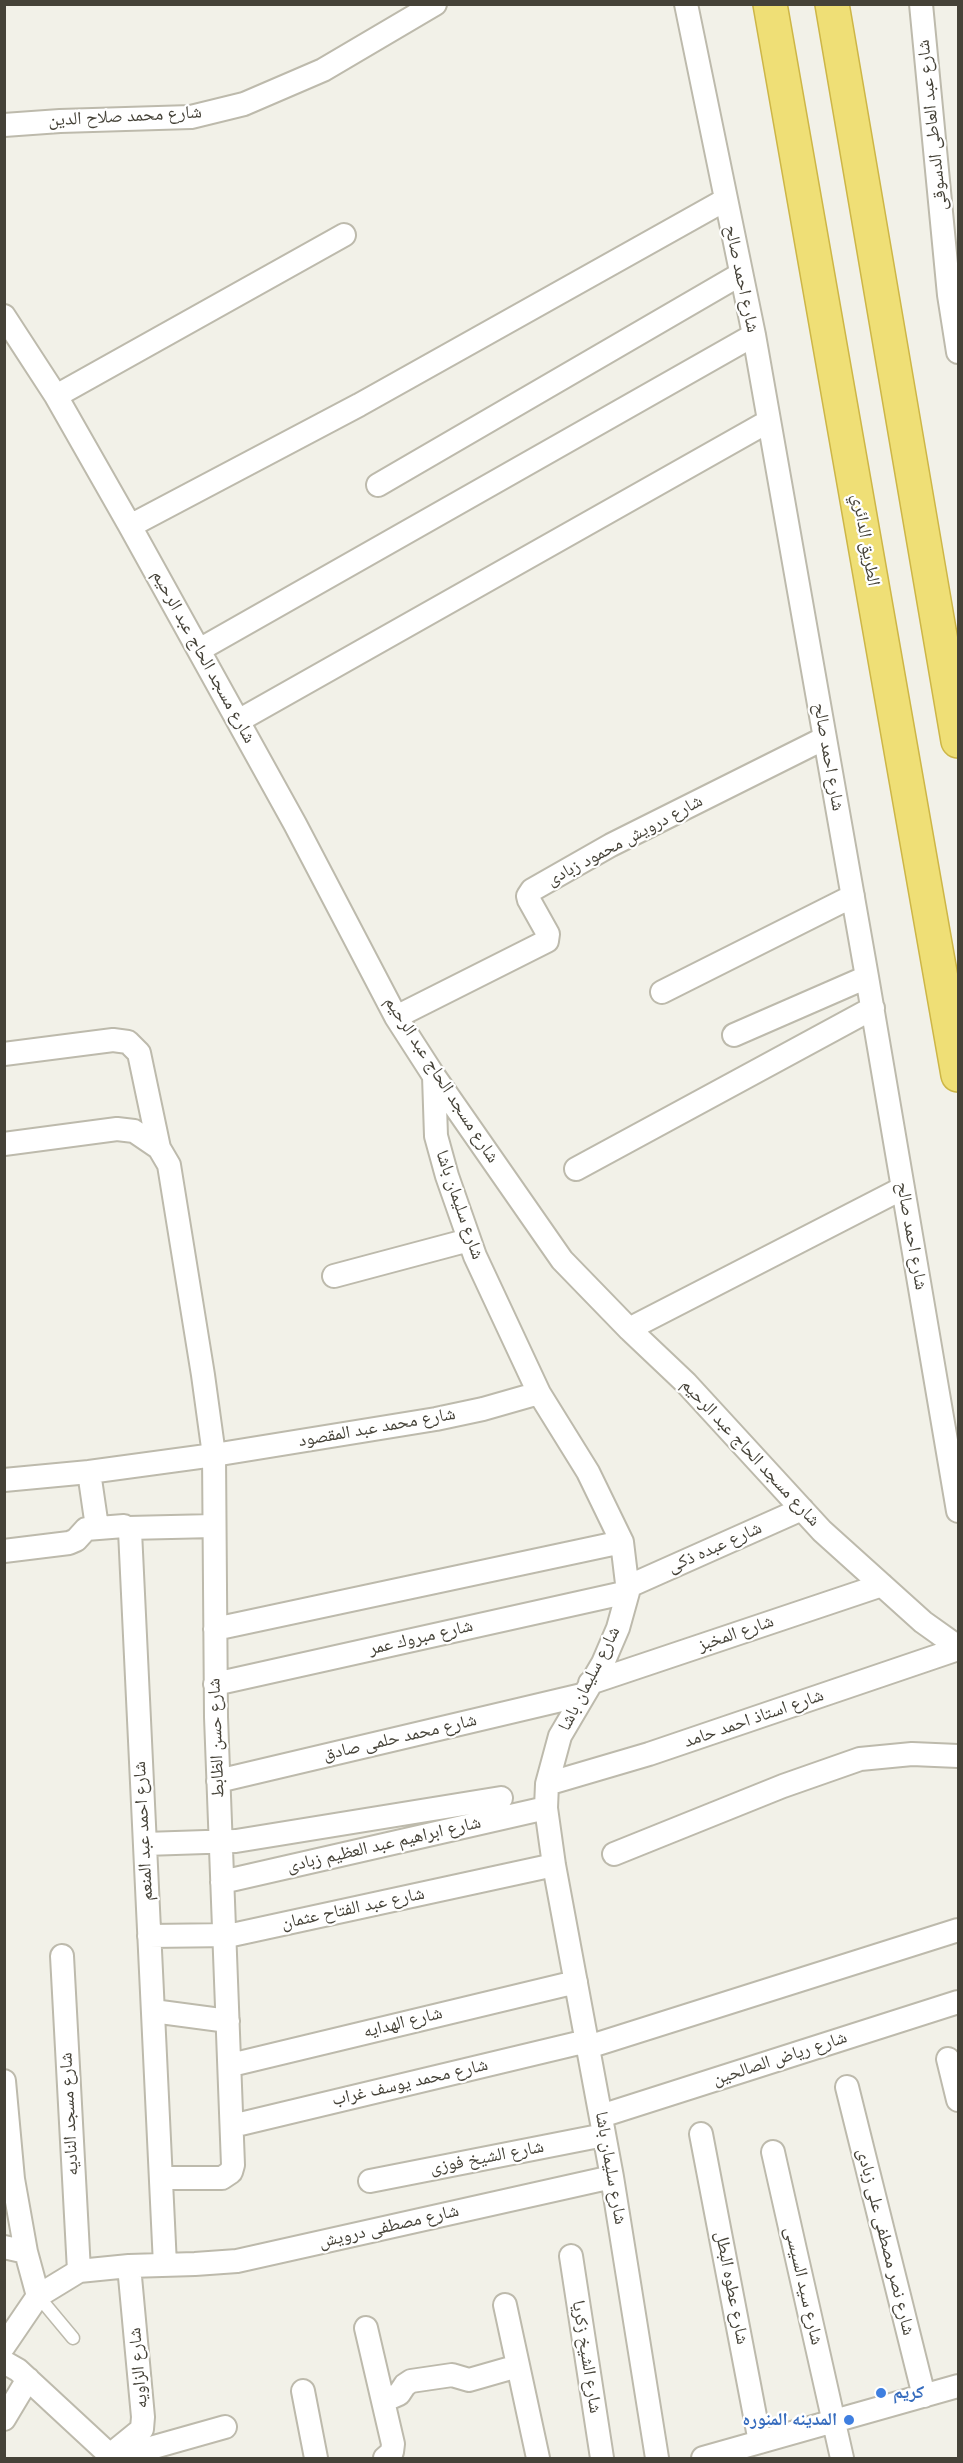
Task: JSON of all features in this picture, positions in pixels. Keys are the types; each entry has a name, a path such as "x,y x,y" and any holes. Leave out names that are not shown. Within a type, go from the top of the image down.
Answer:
{"highway":[{"name":"الطريق الدائري","path":"770,4 958,1076"},
{"path":"832,4 958,741"}],"street":[{"name":"شارع محمد صلاح الدين","path":"4,125 190,117 244,104 323,70 435,4"},
{"name":"شارع احمد صالح","path":"686,4 754,335 873,1008 958,1511"},
{"name":"شارع عبد العاطى الدسوقى","path":"921,4 949,295 958,352"},
{"path":"130,526 359,405 725,200"},
{"path":"56,396 344,235"},
{"path":"378,485 741,274"},
{"name":"شارع مسجد الحاج عبد الرحيم","path":"4,316 56,396 130,526 238,721 396,1017 434,1076 562,1260 629,1329 686,1383 822,1531 923,1622 958,1648"},
{"path":"199,650 754,335"},
{"path":"238,721 769,421"},
{"name":"شارع درويش محمود زبادى","path":"396,1017 547,941 549,934 529,900 528,896 532,890 611,845 825,738"},
{"path":"662,993 853,896"},
{"path":"734,1035 867,976"},
{"path":"576,1169 873,1008"},
{"name":"شارع حسن الظابط","path":"4,1054 113,1040 128,1042 139,1053 159,1148 169,1165 214,1455 215,1684 233,2165 231,2172 222,2178 161,2178"},
{"name":"شارع سليمان باشا","path":"434,1076 436,1136 469,1240 493,1297 539,1393 588,1472 622,1542 627,1590 618,1628 603,1662 560,1736 547,1784 546,1808 554,1865 612,2177 657,2458"},
{"path":"4,1144 117,1129 134,1131 159,1148"},
{"path":"629,1329 903,1188"},
{"path":"334,1276 469,1240"},
{"name":"شارع محمد عبد المقصود","path":"4,1480 89,1472 214,1455 436,1419 483,1409 539,1393"},
{"path":"89,1472 97,1527"},
{"name":"شارع عبده ذكى","path":"627,1590 802,1509"},
{"path":"4,1551 69,1544 76,1540 86,1528 214,1526"},
{"name":"شارع احمد عبد المنعم","path":"128,1528 165,2265"},
{"path":"215,1629 622,1542"},
{"name":"شارع المخبز","path":"586,1689 882,1585"},
{"name":"شارع مبروك عمر","path":"215,1684 627,1590"},
{"name":"شارع استاذ احمد حامد","path":"547,1784 659,1751 958,1648"},
{"name":"شارع محمد حلمى صادق","path":"218,1781 586,1689"},
{"path":"614,1854 783,1786 860,1759 912,1755 958,1756"},
{"path":"145,1844 236,1841 501,1798"},
{"name":"شارع ابراهيم عبد العظيم زبادى","path":"222,1882 546,1808"},
{"name":"شارع عبد الفتاح عثمان","path":"149,1936 224,1935 554,1865"},
{"name":"شارع محمد يوسف غراب","path":"232,2126 588,2044 958,1930"},
{"name":"شارع مسجد الناديه","path":"62,1956 79,2271"},
{"name":"شارع الهدايه","path":"231,2065 576,1982"},
{"name":"شارع رياض الصالحين","path":"603,2125 958,2002"},
{"path":"153,2011 228,2021"},
{"path":"948,2059 958,2100"},
{"path":"4,2080 13,2179 15,2249 38,2296"},
{"name":"شارع نصر مصطفى على زبادى","path":"847,2087 924,2396"},
{"name":"شارع الشيخ فوزى","path":"369,2181 603,2125"},
{"name":"شارع عطوه البطل","path":"701,2134 755,2448"},
{"name":"شارع سيد السيسى","path":"773,2152 842,2458"},
{"name":"شارع مصطفى درويش","path":"79,2271 129,2265 237,2261 612,2177"},
{"name":"شارع الشيخ زكريا","path":"570,2256 602,2458"},
{"name":"شارع الزاويه","path":"113,2457 142,2429 143,2416 129,2265"},
{"path":"4,2346 38,2296 79,2271"},
{"path":"505,2305 538,2458"},
{"path":"366,2328 393,2448 390,2456 384,2458"},
{"path":"4,2361 28,2379 113,2457 225,2427"},
{"path":"383,2401 399,2394 411,2381 452,2375 469,2380 518,2366"},
{"path":"4,2419 28,2379"},
{"path":"702,2458 755,2448 833,2420 958,2386"},
{"path":"303,2391 316,2458"}],"lane":[{"path":"38,2296 72,2338"}],"place":[{"name":"كريم","path":"881,2393"},
{"name":"المدينه المنوره","path":"849,2420"}]}
